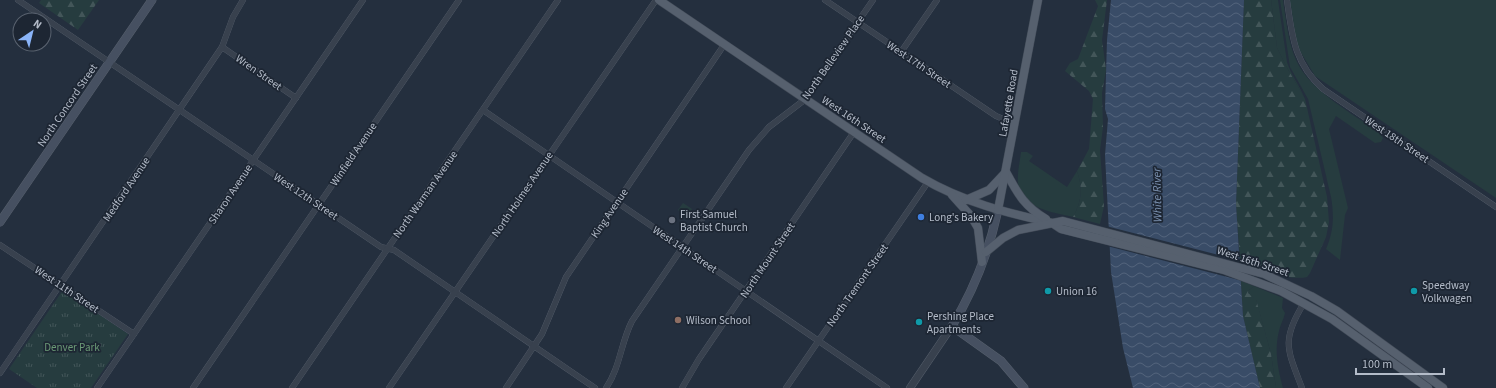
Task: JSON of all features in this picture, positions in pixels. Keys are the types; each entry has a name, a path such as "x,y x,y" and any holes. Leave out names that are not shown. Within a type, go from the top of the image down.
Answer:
{"main road":[{"name":"North Concord Street","path":"0,222 152,0"},
{"name":"West 16th Street","path":"659,0 928,182 966,200 998,210 1052,223 1063,221 1074,228 1224,270 1261,283 1304,303 1332,319 1428,388"},
{"name":"Lafayette Road","path":"998,210 1038,0"},
{"path":"966,200 989,190 1006,172 1023,202 1032,211 1052,223"},
{"path":"950,193 971,216 978,228 982,262"},
{"path":"998,210 986,252 972,290 952,326 1000,362 1024,388"},
{"path":"986,252 1003,238 1018,230 1052,223"},
{"name":"West 16th Street","path":"1074,228 1264,274 1296,288 1337,311 1443,388"}],"street":[{"name":"West 12th Street","path":"18,0 318,205 381,247 392,249 595,388"},
{"name":"Medford Avenue","path":"0,373 222,46 233,17 243,0"},
{"name":"Sharon Avenue","path":"97,388 363,0"},
{"name":"Winfield Avenue","path":"193,388 459,0"},
{"name":"North Warman Avenue","path":"292,388 558,0"},
{"name":"North Holmes Avenue","path":"389,388 656,0"},
{"name":"West 17th Street","path":"825,0 996,116 1015,124"},
{"name":"North Belleview Place","path":"606,388 614,374 624,339 632,321 756,141 769,127 805,99 873,0"},
{"path":"901,52 936,0"},
{"name":"West 18th Street","path":"1287,0 1293,42 1303,65 1311,77 1323,89 1496,207"},
{"name":"King Avenue","path":"506,388 534,347 547,324 557,296 566,277 724,45"},
{"name":"Wren Street","path":"222,46 296,98"},
{"name":"West 14th Street","path":"483,110 887,388"},
{"name":"North Mount Street","path":"682,388 699,359 854,132"},
{"name":"North Tremont Street","path":"786,388 928,182"},
{"name":"West 11th Street","path":"0,244 134,334"},
{"path":"1302,388 1290,356 1288,342 1292,323 1304,303"},
{"path":"910,388 952,326"}],"green space":[{"path":"41,0 99,0 78,30 39,3"},
{"path":"1095,0 1107,0 1102,40 1106,70 1102,93 1103,127 1100,150 1104,206 1100,224 1073,217 1081,194 1077,171 1089,149 1093,99 1089,91 1065,71 1070,63 1078,59 1098,6"},
{"path":"1244,0 1271,0 1277,48 1305,99 1327,197 1329,222 1326,237 1307,277 1290,277 1240,261 1236,204"},
{"path":"1271,0 1278,0 1287,62 1305,99 1277,48"},
{"path":"1280,0 1283,0 1293,53 1302,71 1321,91 1378,132 1383,138 1381,142 1375,143 1336,116 1329,129 1348,208 1345,215 1340,260 1326,249 1331,236 1333,223 1331,197 1308,99 1290,67"},
{"path":"1290,0 1496,0 1496,198 1315,76 1297,46"},
{"path":"1021,152 1027,152 1033,156 1029,161 1067,187 1077,171 1081,194 1073,217 1040,208 1025,199 1018,183"},
{"path":"683,203 692,209 687,218 678,210"},
{"path":"1241,281 1254,286 1248,293 1256,299 1271,354 1276,388 1260,388 1243,316"},
{"path":"1254,286 1283,298 1282,308 1285,313 1279,331 1277,353 1278,367 1283,388 1276,388 1271,354 1256,300 1248,293"},
{"name":"Denver Park","path":"63,290 128,334 91,388 37,388 9,369"}],"water":[{"name":"White River","path":"1111,0 1244,0 1236,204 1243,316 1260,388 1133,388 1123,348 1111,272 1105,155 1108,119 1105,109 1107,40"}],"pier":[{"path":"1106,226 1242,261 1243,281 1107,246"}],"place":[{"name":"Long's Bakery","path":"921,217"},
{"name":"First Samuel Baptist Church","path":"672,220"},
{"name":"Union 16","path":"1048,291"},
{"name":"Speedway Volkwagen","path":"1414,291"},
{"name":"Wilson School","path":"678,320"},
{"name":"Pershing Place Apartments","path":"919,322"}]}
